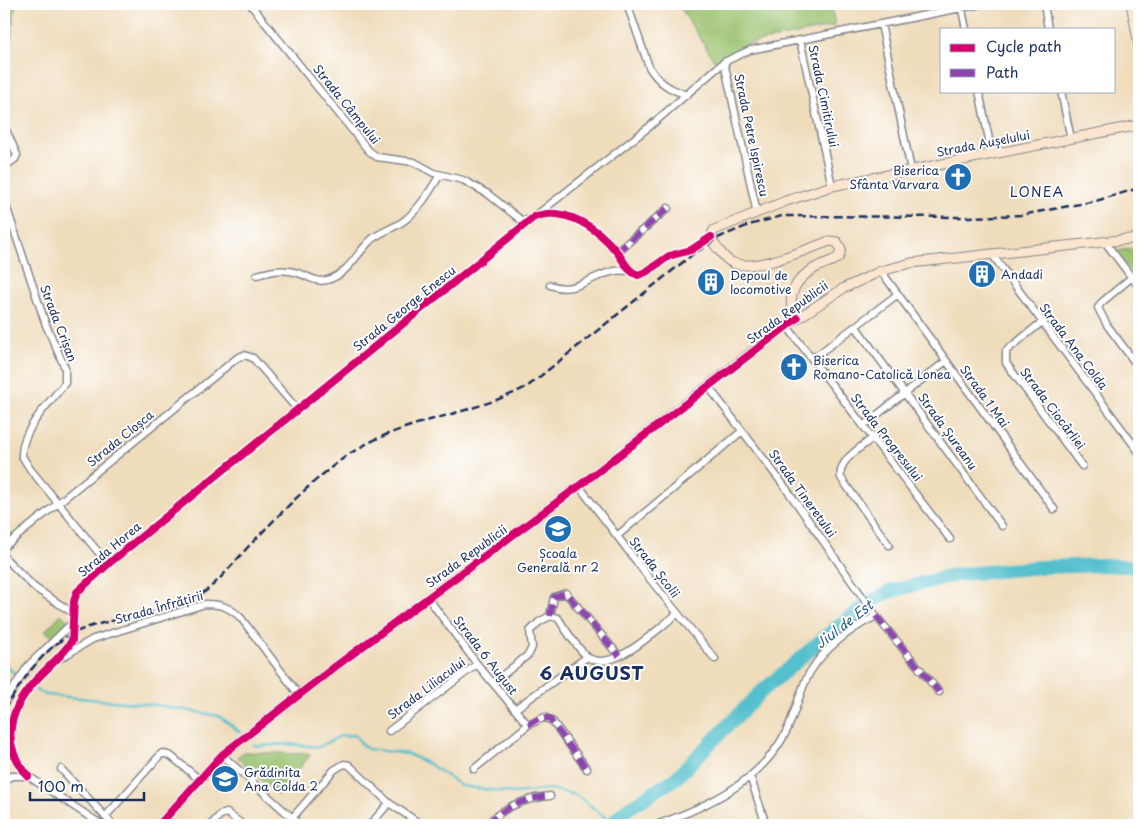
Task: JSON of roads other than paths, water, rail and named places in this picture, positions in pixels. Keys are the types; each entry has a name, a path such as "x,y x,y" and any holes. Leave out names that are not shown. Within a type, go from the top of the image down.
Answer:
{"main road":[{"path":"1131,4 1139,45"},
{"name":"Strada Aușelului","path":"711,237 712,231 716,228 786,201 832,186 1139,125"},
{"path":"711,237 730,262 741,264 764,262 830,241 838,242 841,249 838,257 809,271 793,288 790,299 797,318"},
{"name":"Strada Republicii","path":"159,825 222,755 299,695 579,486 786,325 838,291 881,271 919,262 1139,238"}],"street":[{"name":"Strada Câmpului","path":"250,4 369,151 377,157 414,162 440,175 452,176 469,183 488,194 521,220 529,221"},
{"path":"627,4 649,66 655,76 662,84 687,95"},
{"path":"724,62 750,50 961,6 981,4"},
{"path":"1044,4 1048,28"},
{"path":"961,6 966,28"},
{"path":"881,24 911,170"},
{"name":"Strada Cimitirului","path":"800,40 832,186"},
{"name":"Strada George Enescu","path":"297,409 687,95 724,62"},
{"name":"Strada Petre Ispirescu","path":"724,62 757,213"},
{"path":"979,92 992,154"},
{"path":"1061,92 1071,139"},
{"path":"4,167 16,157 7,132"},
{"path":"257,275 279,270 298,273 314,280 326,280 337,276 347,268 370,240 404,220 419,206 440,175"},
{"name":"Strada Crișan","path":"4,200 46,325 65,368 65,383 32,426 21,449 22,456 30,469 108,564"},
{"path":"617,252 668,208"},
{"path":"529,221 546,212 566,215 597,233 617,252 630,271"},
{"path":"550,285 569,288 581,286 615,271 630,271 642,274 668,256 691,250 711,237"},
{"path":"1105,242 1139,287"},
{"name":"Strada Ana Colda","path":"991,253 1139,452"},
{"name":"Strada 1 Mai","path":"881,271 1054,509"},
{"path":"1132,277 1101,302 1098,308 1107,325 1139,368"},
{"path":"812,359 898,294"},
{"name":"Strada Ciocârliei","path":"1042,322 1006,352 1006,363 1082,466"},
{"name":"Strada Progresului","path":"786,325 874,437 950,539"},
{"name":"Strada Șureanu","path":"856,326 1002,526"},
{"name":"Strada Cloșca","path":"4,547 237,358 248,355 252,358 297,409"},
{"path":"864,425 946,361"},
{"name":"Strada Tineretului","path":"708,386 875,614 939,692"},
{"name":"Strada Horea","path":"28,776 15,760 9,745 10,724 33,683 72,641 73,613 77,592 108,564 297,409"},
{"path":"617,536 742,431"},
{"path":"874,437 843,463 839,472 840,478 890,545"},
{"name":"Strada Școlii","path":"579,486 677,614 715,659"},
{"path":"4,558 35,588 73,613"},
{"path":"550,616 554,597 566,593 619,656"},
{"name":"Strada 6 August","path":"428,598 477,664 528,725"},
{"name":"Strada Înfrățirii","path":"51,664 93,639 205,604 220,604 232,609 242,618 299,695"},
{"path":"493,684 529,654 532,647 530,631 539,622 550,616 558,618 587,657 598,661 619,656 677,614"},
{"path":"656,825 724,795 750,776 771,754 786,732 805,682 813,668 835,643 875,614"},
{"path":"4,704 28,666 74,621"},
{"path":"515,708 587,657"},
{"name":"Strada Liliacului","path":"389,731 477,664"},
{"path":"474,769 528,725 540,718 549,718 587,769"},
{"path":"105,817 162,753 171,756 200,780"},
{"path":"222,755 300,825"},
{"path":"286,825 334,770 344,764 349,765 389,803 422,825"},
{"path":"61,769 113,825"},
{"path":"4,782 11,776 28,776 102,825"},
{"path":"750,776 766,825"},
{"path":"487,825 512,806 532,798 550,796"},
{"path":"370,825 389,803"},
{"path":"211,825 220,815 230,814 244,825"}],"waterway":[{"name":"Jiul de Est","path":"611,825 624,811 676,778 760,693 831,632 868,603 891,591 955,575 1041,567 1104,565 1139,567"},
{"path":"4,664 15,674"},
{"path":"36,690 47,695 156,705 219,716 240,732"},
{"path":"254,744 257,746 287,744 319,747 340,736 355,735 363,746 368,749 408,754 431,765 461,786 514,793 550,789 576,795 613,823"}],"railway":[{"path":"4,710 43,656 63,639 74,633 106,622 167,609 194,599 216,582 295,500 345,457 366,444 389,434 483,405 528,386 692,255 720,237 749,225 782,216 970,217 1021,215 1096,201 1139,188"}],"place":[{"name":"Biserica Sfânta Varvara","path":"958,177"},
{"name":"Andadi","path":"982,274"},
{"name":"Depoul de locomotive","path":"711,282"},
{"name":"Biserica Romano-Catolică Lonea","path":"794,367"},
{"name":"Școala Generală nr 2","path":"558,529"},
{"name":"Grădinița Ana Colda 2","path":"225,779"}],"district":[{"name":"LONEA","path":"1037,191"},
{"name":"6 AUGUST","path":"592,672"}]}
